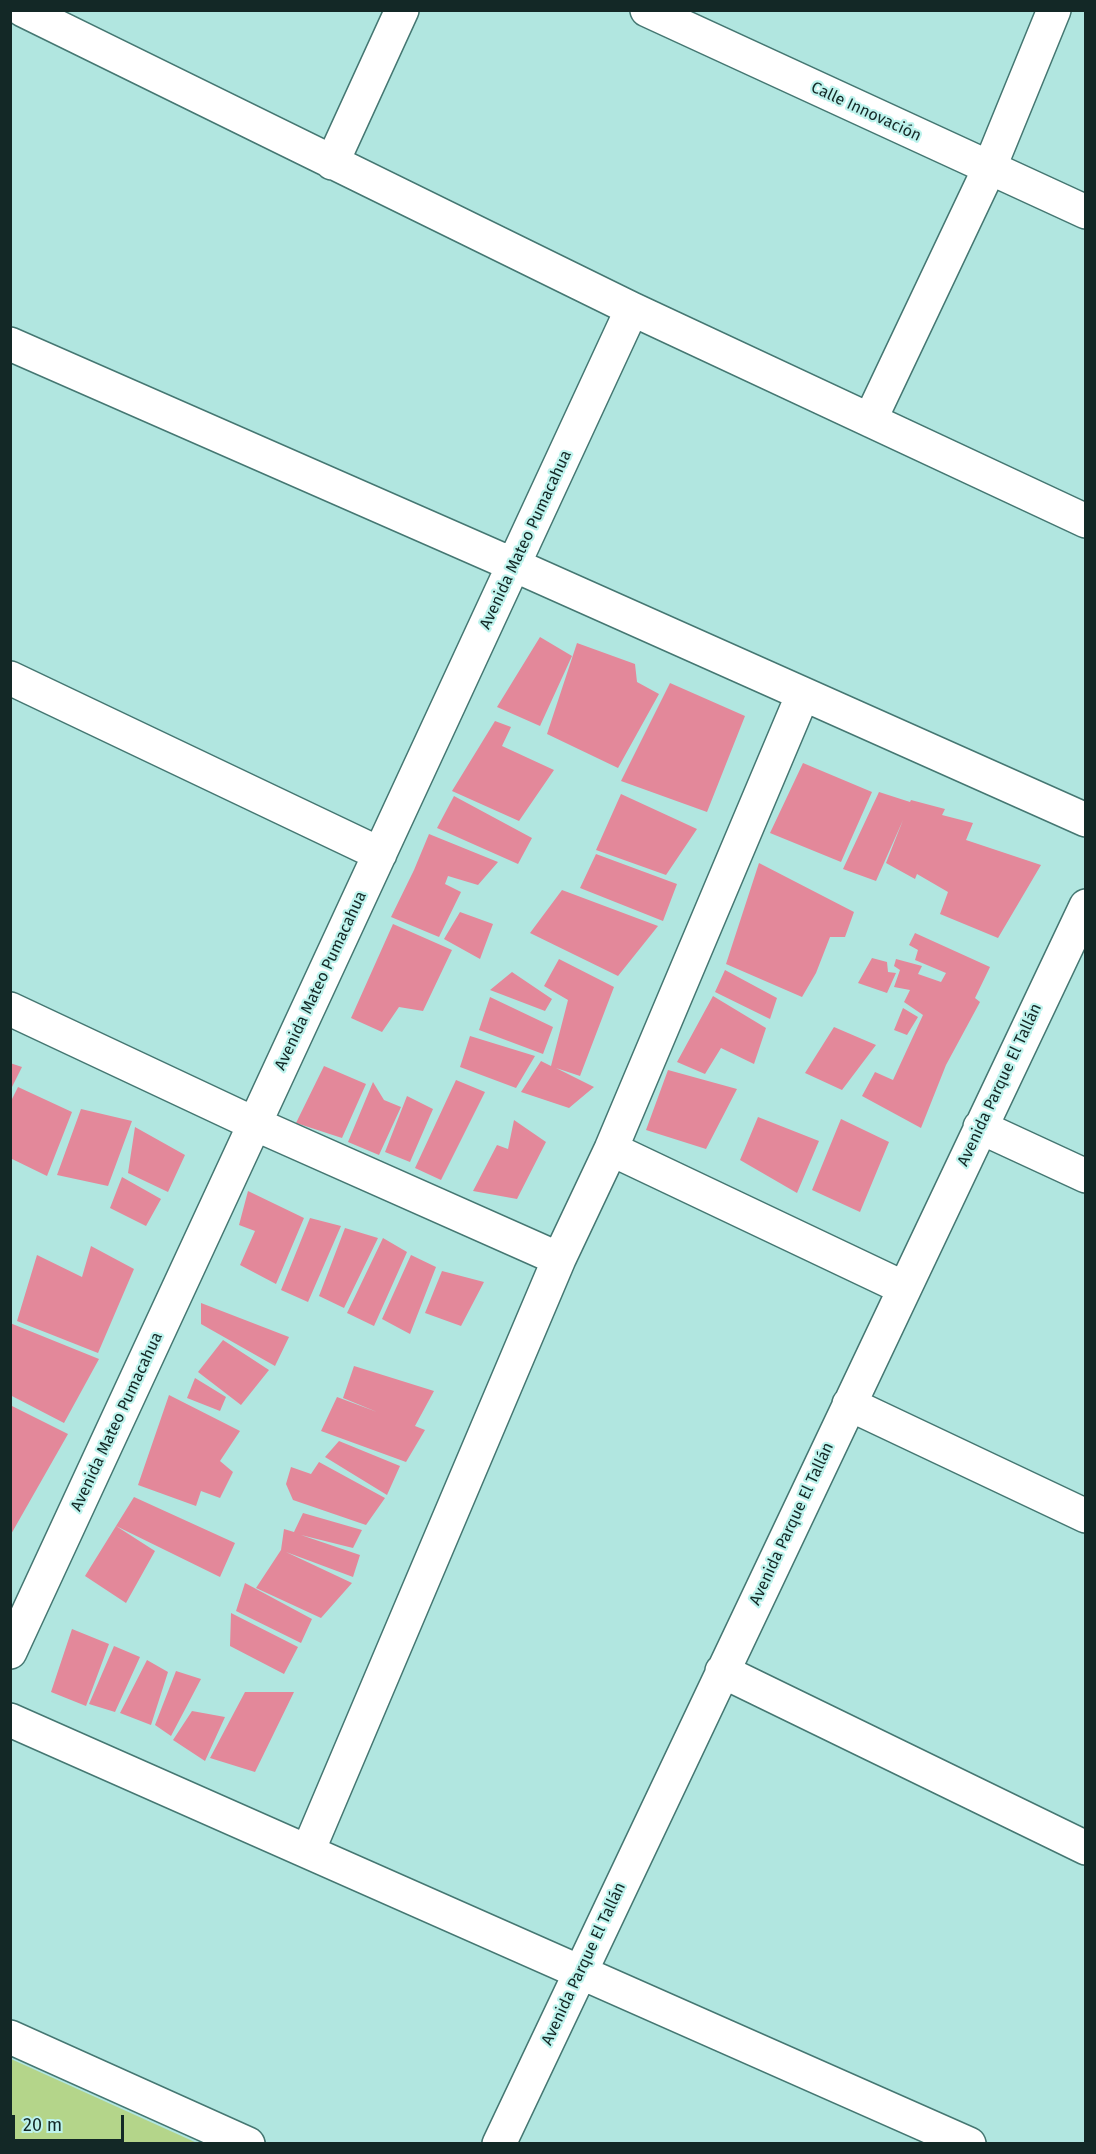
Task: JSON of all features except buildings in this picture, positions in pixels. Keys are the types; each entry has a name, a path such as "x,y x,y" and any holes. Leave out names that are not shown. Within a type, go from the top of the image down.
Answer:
{"street":[{"path":"23,10 632,309 1086,521"},
{"path":"332,162 402,10"},
{"name":"Calle Innovación","path":"647,10 1086,212"},
{"path":"870,420 989,169 1054,10"},
{"name":"Avenida Mateo Pumacahua","path":"10,1652 632,309"},
{"path":"10,344 1086,820"},
{"path":"10,678 380,854"},
{"path":"308,1851 559,1259 611,1149 803,694"},
{"name":"Avenida Parque El Tallán","path":"499,2144 1086,906"},
{"path":"10,1009 255,1124 559,1259"},
{"path":"980,1127 1086,1176"},
{"path":"611,1149 904,1288"},
{"path":"849,1404 1086,1516"},
{"path":"722,1671 1086,1848"},
{"path":"10,1720 969,2144"},
{"path":"10,2037 248,2144"}],"green space":[{"path":"11,2059 197,2143 11,2143"}]}
